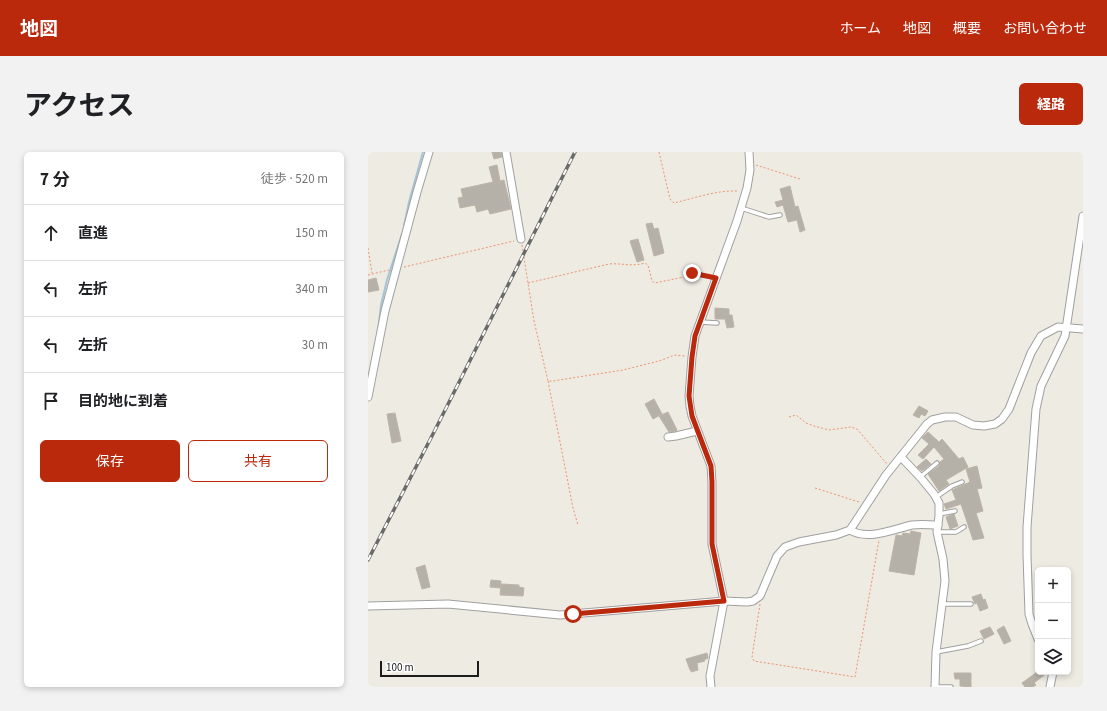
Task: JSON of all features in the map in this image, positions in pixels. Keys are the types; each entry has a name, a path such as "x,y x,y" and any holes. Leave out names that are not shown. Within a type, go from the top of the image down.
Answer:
{"street":[{"path":"368,397 385,311 429,152"},
{"path":"506,152 521,236 520,239"},
{"path":"711,687 711,670 724,601 712,544 711,466 697,430 690,406 689,396 695,336 746,191 749,179 749,152"},
{"path":"1035,632 1029,614 1027,527 1036,409 1041,386 1063,342 1067,327 1083,216"},
{"path":"850,530 891,469 927,424 937,418 956,417 973,425 984,426 995,424 1007,413 1038,339 1045,333 1058,327 1083,329"},
{"path":"668,437 697,430"},
{"path":"901,457 920,477 936,497 938,503 939,514 937,532 945,567 945,582 936,652 935,687"},
{"path":"368,606 448,604 560,615 724,601 747,602 760,596 776,556 785,546 850,530 858,533 880,534 910,526 938,524"},
{"path":"1050,687 1052,675"}],"lane":[{"path":"741,208 769,216 780,215"},
{"path":"700,322 717,323"},
{"path":"920,477 937,463"},
{"path":"936,497 952,486 962,482"},
{"path":"939,514 955,511"},
{"path":"937,532 956,532 964,527"},
{"path":"943,604 971,604"},
{"path":"936,652 968,646 981,641"},
{"path":"935,687 951,687"}],"path":[{"path":"659,152 670,199 674,203 728,190 746,191"},
{"path":"750,163 800,180"},
{"path":"368,275 520,239 534,321 548,381 573,508 578,525"},
{"path":"368,248 372,274"},
{"path":"528,283 618,263 634,266 645,263 648,265 652,281 655,283 684,277 692,273 716,278"},
{"path":"548,381 623,370 659,361 675,355 692,357"},
{"path":"789,417 796,415 806,423 829,430 851,427 857,429 891,469"},
{"path":"816,488 866,505"},
{"path":"760,596 752,657 754,660 855,678 880,534"}],"building":[{"path":"492,152 501,152 502,157 494,159"},
{"path":"497,165 500,181 504,180 511,209 490,214 488,209 477,212 475,205 460,208 458,198 463,197 461,189 493,182 489,167"},
{"path":"790,186 795,207 798,206 805,230 800,232 797,220 788,222 783,205 777,207 775,202 783,200 780,189"},
{"path":"652,223 654,229 658,228 664,253 654,256 646,224"},
{"path":"638,239 644,260 637,262 630,241"},
{"path":"376,278 379,290 368,292 368,280"},
{"path":"715,308 729,309 729,315 732,315 734,327 727,328 725,319 715,319"},
{"path":"654,399 662,414 653,419 645,404"},
{"path":"919,406 928,411 925,416 921,414 919,418 913,415"},
{"path":"668,412 677,430 676,431 669,432 659,416"},
{"path":"395,413 401,441 392,443 387,414"},
{"path":"928,432 939,442 942,439 959,459 963,457 968,467 946,480 949,484 939,491 928,474 939,466 940,462 944,459 934,447 923,459 918,455 929,444 922,438"},
{"path":"926,459 931,464 922,471 917,467"},
{"path":"977,466 982,488 977,489 983,511 976,513 984,538 973,540 961,504 946,509 944,504 956,500 952,490 970,482 966,469"},
{"path":"954,514 958,526 950,529 946,517"},
{"path":"911,531 921,533 914,575 889,571 896,535 902,536 903,533 910,534"},
{"path":"425,565 430,587 422,589 416,568"},
{"path":"491,580 501,581 500,588 490,587"},
{"path":"501,584 519,585 519,587 524,588 523,596 500,595"},
{"path":"981,594 983,600 985,599 988,608 980,611 977,603 975,604 972,597"},
{"path":"1004,626 1011,641 1004,644 997,630"},
{"path":"990,627 994,634 984,639 980,631"},
{"path":"707,653 708,658 704,660 705,661 697,663 698,670 691,672 686,659"},
{"path":"954,673 971,673 971,687 960,686 960,679 955,679"},
{"path":"1035,673 1035,675 1044,675 1034,683 1036,685 1033,687 1025,687 1022,683"}],"waterway":[{"path":"404,226 423,152"},
{"path":"378,331 381,305 387,280 402,234"}],"railway":[{"path":"368,560 575,152"}],"route":[{"path":"573,614 724,601 711,536 711,466 692,416 689,396 695,336 716,278 692,273"}]}
